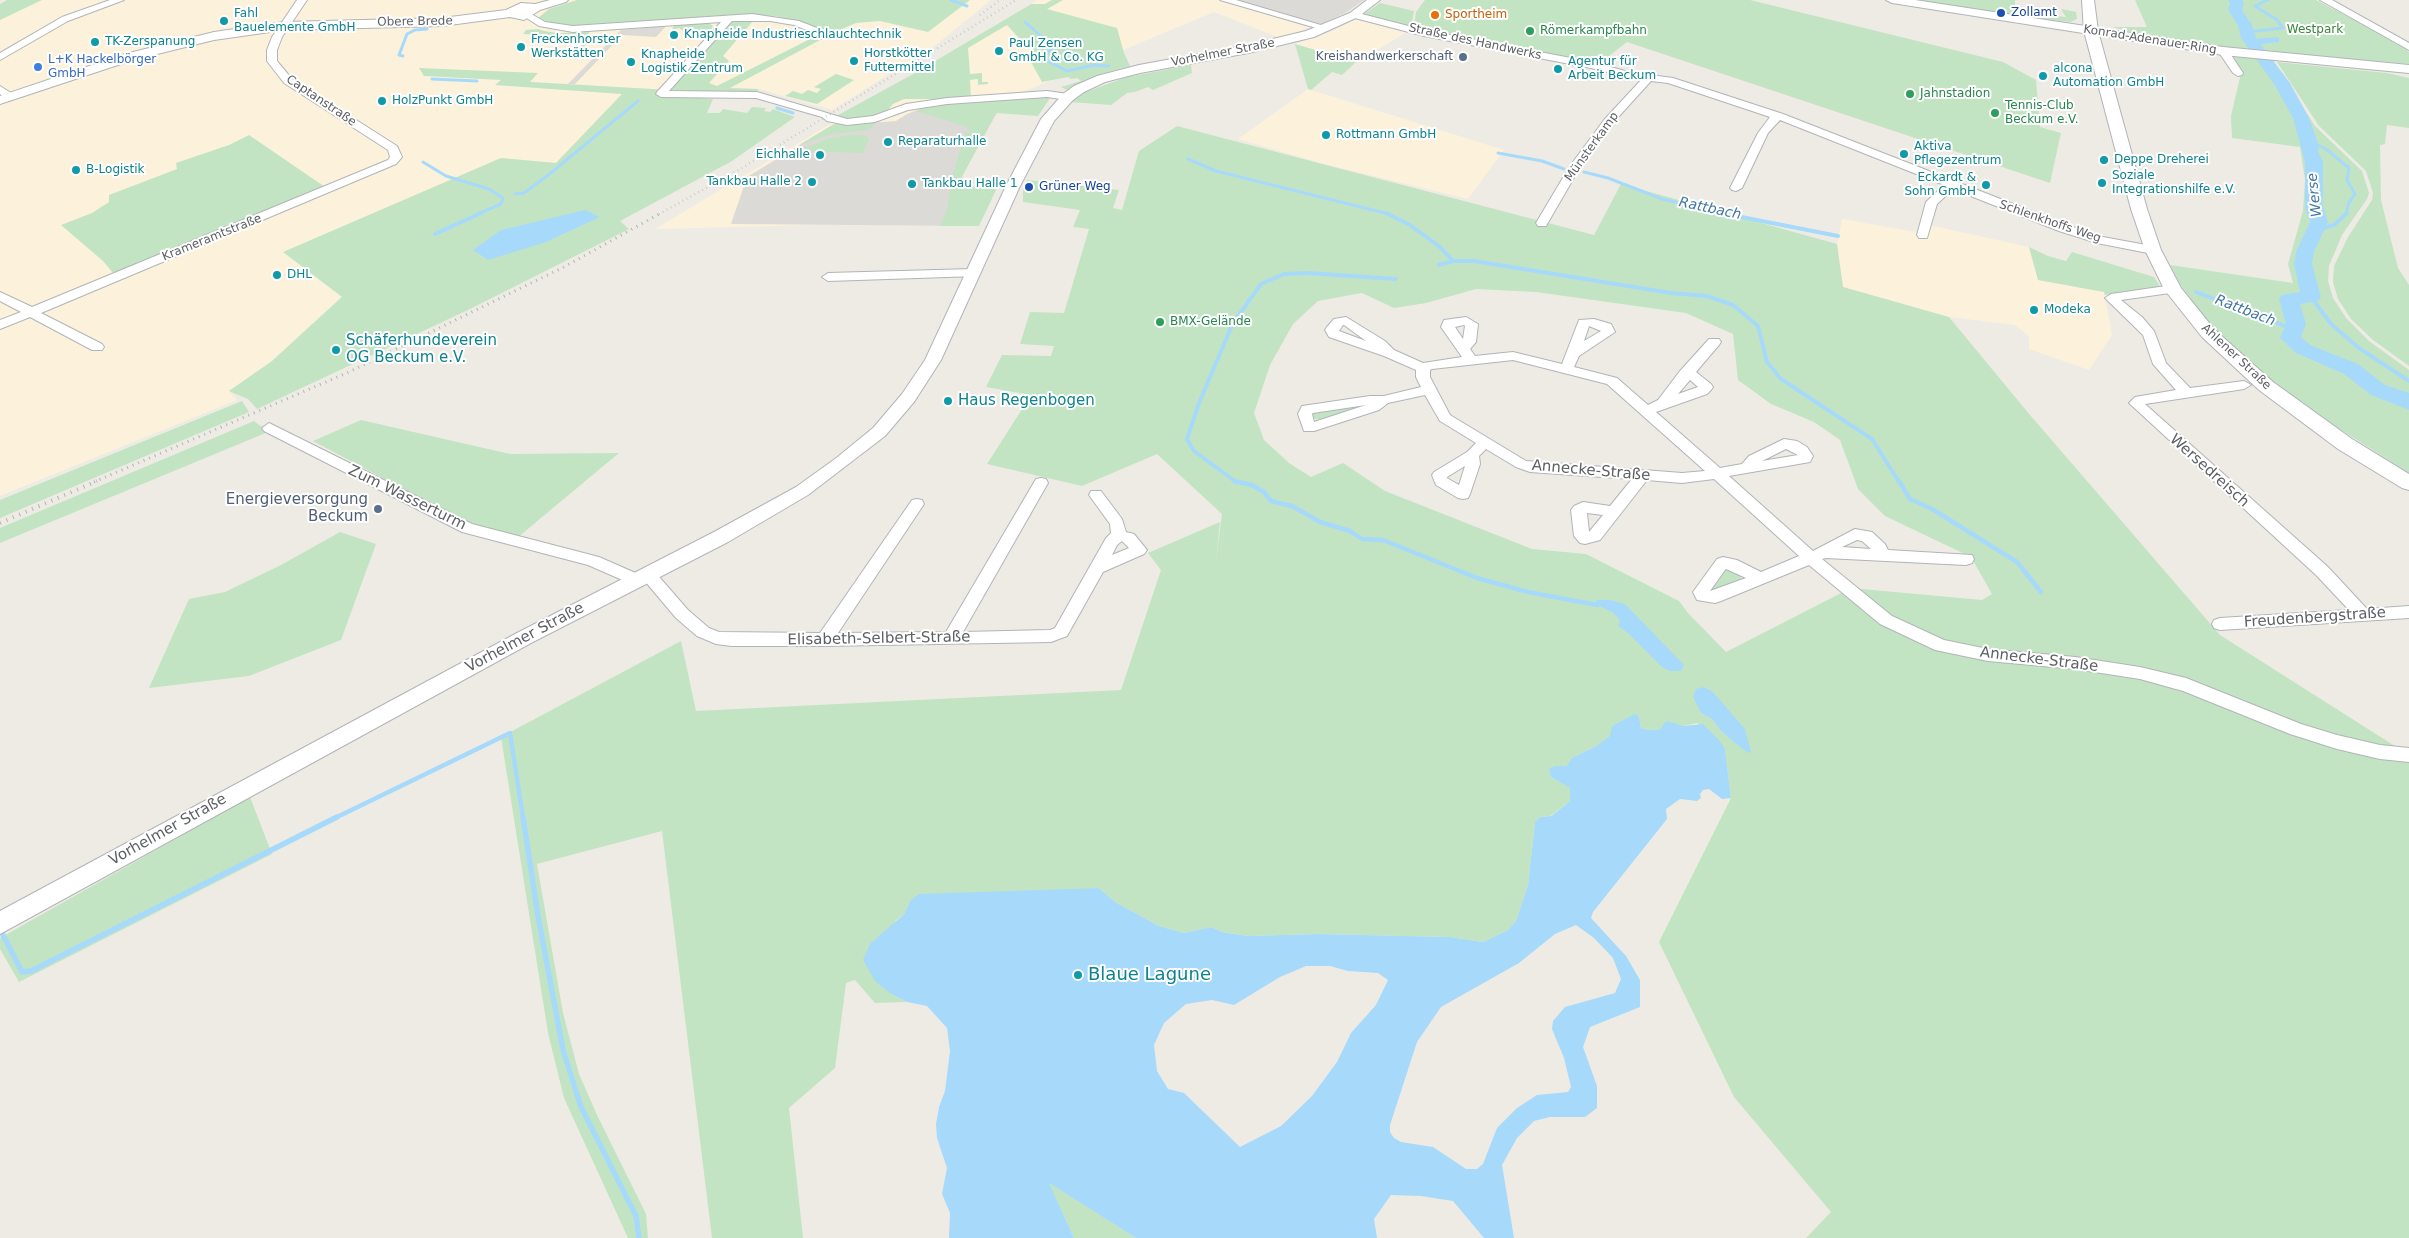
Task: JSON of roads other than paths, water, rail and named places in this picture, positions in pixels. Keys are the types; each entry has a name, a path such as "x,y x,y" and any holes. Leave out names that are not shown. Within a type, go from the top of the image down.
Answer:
{"main road":[{"name":"Ahlener Straße","path":"2088,0 2091,31 2139,210 2153,250 2174,289 2208,333 2266,386 2345,444 2409,483"}],"street":[{"path":"0,57 65,19 119,0"},
{"path":"284,26 302,0"},
{"name":"Obere Brede","path":"3,95 158,49 214,36 284,26 442,22 510,13 521,6 531,11 562,0"},
{"path":"1226,0 1326,28"},
{"name":"Vorhelmer Straße","path":"0,923 334,740 802,491 879,432 908,398 933,360 1013,186 1048,119 1079,88 1125,72 1248,49 1326,28 1354,15 1374,0"},
{"name":"Konrad-Adenauer-Ring","path":"1892,0 2223,51 2284,59 2408,70"},
{"path":"2324,0 2409,47"},
{"path":"531,11 542,24 573,29 752,17 786,21 814,30 824,37"},
{"name":"Straße des Handwerks","path":"1354,15 1424,33 1596,66"},
{"path":"730,18 661,94 757,95 847,122 875,119 906,107 947,101 1048,94 1068,97"},
{"name":"Captanstraße","path":"284,26 272,50 272,61 288,81 393,148 396,157 392,162"},
{"path":"2223,51 2238,73"},
{"name":"Schlenkhoffs Weg","path":"1596,66 1628,75 1669,80 1720,96 1779,116 2063,228 2101,240 2153,250"},
{"name":"Münsterkamp","path":"1542,223 1574,168 1608,122 1649,77"},
{"path":"1736,188 1763,133 1772,120 1779,116"},
{"name":"Krameramtstraße","path":"0,325 384,167 392,162"},
{"path":"1923,235 1932,202 1951,185"},
{"path":"828,276 973,272"},
{"path":"2174,289 2111,298 2137,320 2149,334 2160,364 2174,381 2188,393"},
{"path":"0,296 97,347"},
{"path":"1663,403 1685,374 1714,342"},
{"path":"1389,353 1424,368"},
{"path":"1567,369 1574,353"},
{"name":"Annecke-Straße","path":"1718,473 1682,478 1530,467 1521,464 1445,418 1429,390 1424,377 1424,368 1468,355 1514,356 1612,381 1718,473 1818,555 1841,585 1886,620 1910,634 1941,646 1988,655 2075,663 2140,673 2186,685 2296,729 2337,742 2380,752 2409,756"},
{"path":"1647,411 1663,403 1702,391 1706,387 1694,376 1685,374"},
{"name":"Wersedreisch","path":"2244,385 2140,400 2136,405 2322,572 2362,614"},
{"path":"1384,400 1374,407 1309,428 1305,414 1307,409 1370,400 1384,400 1429,390"},
{"name":"Zum Wasserturm","path":"269,428 467,528 593,561 642,577"},
{"path":"1472,455 1485,442"},
{"path":"1718,473 1747,468"},
{"path":"1614,512 1642,476"},
{"path":"951,638 1041,483"},
{"path":"1096,496 1118,523 1119,535 1129,538 1139,550 1097,568"},
{"path":"824,640 917,504"},
{"name":"Elisabeth-Selbert-Straße","path":"642,577 703,632 716,638 731,640 824,640 1051,636 1061,632 1111,542 1119,535"},
{"path":"1759,578 1818,555 1880,555 1966,559"},
{"name":"Freudenbergstraße","path":"2220,624 2409,612"}],"water":[{"path":"585,210 600,217 546,242 488,260 473,250 501,230"},
{"path":"1596,600 1610,600 1625,604 1684,665 1681,671 1670,671 1662,667 1628,633 1618,626 1620,620 1612,612 1597,605"},
{"path":"1704,687 1713,692 1745,729 1751,752 1749,753 1741,748 1721,731 1712,719 1701,713 1693,697 1696,689"},
{"name":"Blaue Lagune","path":"1635,714 1639,717 1641,728 1649,730 1661,729 1664,723 1668,721 1683,726 1703,724 1725,749 1731,798 1722,799 1709,789 1703,790 1700,794 1701,798 1697,801 1680,799 1666,809 1667,819 1593,912 1591,918 1626,956 1640,980 1640,1007 1590,1027 1583,1047 1597,1086 1597,1108 1585,1117 1550,1117 1534,1121 1517,1138 1502,1165 1514,1238 1484,1238 1453,1201 1421,1196 1391,1195 1374,1219 1377,1238 1136,1238 1049,1183 1074,1238 949,1238 950,1213 942,1194 947,1168 937,1138 936,1124 939,1107 945,1091 950,1051 947,1028 927,1006 907,1002 891,994 875,981 863,960 870,944 904,914 910,901 919,894 1099,888 1115,902 1159,926 1184,933 1211,927 1222,932 1248,936 1318,934 1450,937 1483,942 1508,930 1516,921 1528,885 1535,822 1540,817 1551,816 1570,801 1570,788 1551,777 1549,769 1555,766 1566,766 1572,758 1596,746 1610,736 1612,726","holes":["1576,925 1594,938 1613,958 1621,979 1615,993 1565,1007 1553,1021 1552,1029 1564,1058 1571,1087 1568,1092 1537,1095 1517,1108 1497,1128 1483,1164 1477,1169 1466,1169 1433,1147 1401,1142 1394,1138 1390,1132 1390,1125 1417,1042 1441,1007 1519,963 1555,934","1306,966 1330,966 1348,971 1378,973 1388,980 1376,1005 1351,1033 1337,1062 1312,1096 1281,1126 1240,1147 1184,1093 1168,1089 1157,1071 1154,1045 1164,1023 1186,1004 1212,1000 1234,1005 1280,977"]}],"waterway":[{"name":"Rattbach","path":"951,0 967,6"},
{"name":"Werse","path":"2235,0 2237,4 2235,10 2245,25 2249,38 2282,83 2301,118 2311,146 2310,151 2314,162 2314,207 2319,222 2305,252 2303,264 2311,297 2289,299 2296,324 2290,338 2303,349 2351,369 2378,390 2404,399 2409,403"},
{"path":"2247,32 2283,28 2277,20 2255,6 2268,0"},
{"path":"1025,22 1042,37 1057,44 1042,58 1067,71 1094,65 1109,66"},
{"path":"403,56 399,55 407,34 415,30 427,29"},
{"path":"2252,42 2276,40"},
{"path":"432,79 477,81"},
{"path":"515,194 524,193 547,176 638,101"},
{"path":"777,108 793,113"},
{"path":"2309,141 2326,149 2349,168 2347,180 2355,194 2349,202 2346,214"},
{"name":"Rattbach","path":"1498,153 1542,161 1564,169"},
{"path":"1188,159 1216,171 1387,214"},
{"path":"423,162 446,176 489,189 503,198 501,204 478,214"},
{"name":"Rattbach","path":"1584,172 1608,178 1662,199 1728,214"},
{"path":"435,234 481,213"},
{"name":"Rattbach","path":"1721,213 1838,236"},
{"path":"1387,214 1410,225 1440,247 1453,261"},
{"path":"2316,230 2334,225 2346,214"},
{"path":"1439,265 1453,261"},
{"path":"1453,261 1474,261 1671,293 1707,296 1733,305 1758,326 1767,362 1781,379 1872,439 1899,482"},
{"path":"1235,481 1194,451 1187,439 1199,403 1233,323 1261,284 1284,274 1307,273 1396,279"},
{"name":"Rattbach","path":"2196,292 2293,329"},
{"path":"2311,297 2331,324 2359,348 2409,381"},
{"path":"1235,481 1252,485 1264,492 1271,501 1292,506 1320,522 1350,531 1362,539 1383,540 1477,578 1528,592 1597,605"},
{"path":"1899,481 1910,499 1932,509 2017,562 2041,592"},
{"path":"335,818 510,733 523,818"},
{"path":"523,817 538,916 563,1050 581,1107 636,1216 639,1238"},
{"path":"3,935 22,972 31,971 335,818"}],"railway":[{"path":"980,15 1000,0"},
{"path":"659,214 742,168 1016,0"},
{"path":"94,482 349,372 564,267 661,213"},
{"path":"0,523 97,481"}],"place":[{"name":"Zollamt","path":"2001,13"},
{"name":"Sportheim","path":"1435,15"},
{"name":"Fahl Bauelemente GmbH","path":"224,21"},
{"name":"Römerkampfbahn","path":"1530,31"},
{"name":"Knapheide Industrieschlauchtechnik","path":"674,35"},
{"name":"TK-Zerspanung","path":"95,42"},
{"name":"Freckenhorster Werkstätten","path":"521,47"},
{"name":"Paul Zensen GmbH & Co. KG","path":"999,51"},
{"name":"Kreishandwerkerschaft","path":"1463,57"},
{"name":"Horstkötter Futtermittel","path":"854,61"},
{"name":"Knapheide Logistik Zentrum","path":"631,62"},
{"name":"L+K Hackelbörger GmbH","path":"38,67"},
{"name":"Agentur für Arbeit Beckum","path":"1558,69"},
{"name":"alcona Automation GmbH","path":"2043,76"},
{"name":"Jahnstadion","path":"1910,94"},
{"name":"HolzPunkt GmbH","path":"382,101"},
{"name":"Tennis-Club Beckum e.V.","path":"1995,113"},
{"name":"Rottmann GmbH","path":"1326,135"},
{"name":"Reparaturhalle","path":"888,142"},
{"name":"Aktiva Pflegezentrum","path":"1904,154"},
{"name":"Eichhalle","path":"820,155"},
{"name":"Deppe Dreherei","path":"2104,160"},
{"name":"B-Logistik","path":"76,170"},
{"name":"Tankbau Halle 2","path":"812,182"},
{"name":"Soziale Integrationshilfe e.V.","path":"2102,183"},
{"name":"Tankbau Halle 1","path":"912,184"},
{"name":"Eckardt & Sohn GmbH","path":"1986,185"},
{"name":"Grüner Weg","path":"1029,187"},
{"name":"DHL","path":"277,275"},
{"name":"Modeka","path":"2034,310"},
{"name":"BMX-Gelände","path":"1160,322"},
{"name":"Schäferhundeverein OG Beckum e.V.","path":"336,350"},
{"name":"Haus Regenbogen","path":"948,401"},
{"name":"Energieversorgung Beckum","path":"378,509"},
{"name":"Blaue Lagune","path":"1078,975"}],"park label":[{"name":"Westpark","path":"2315,30"}]}
